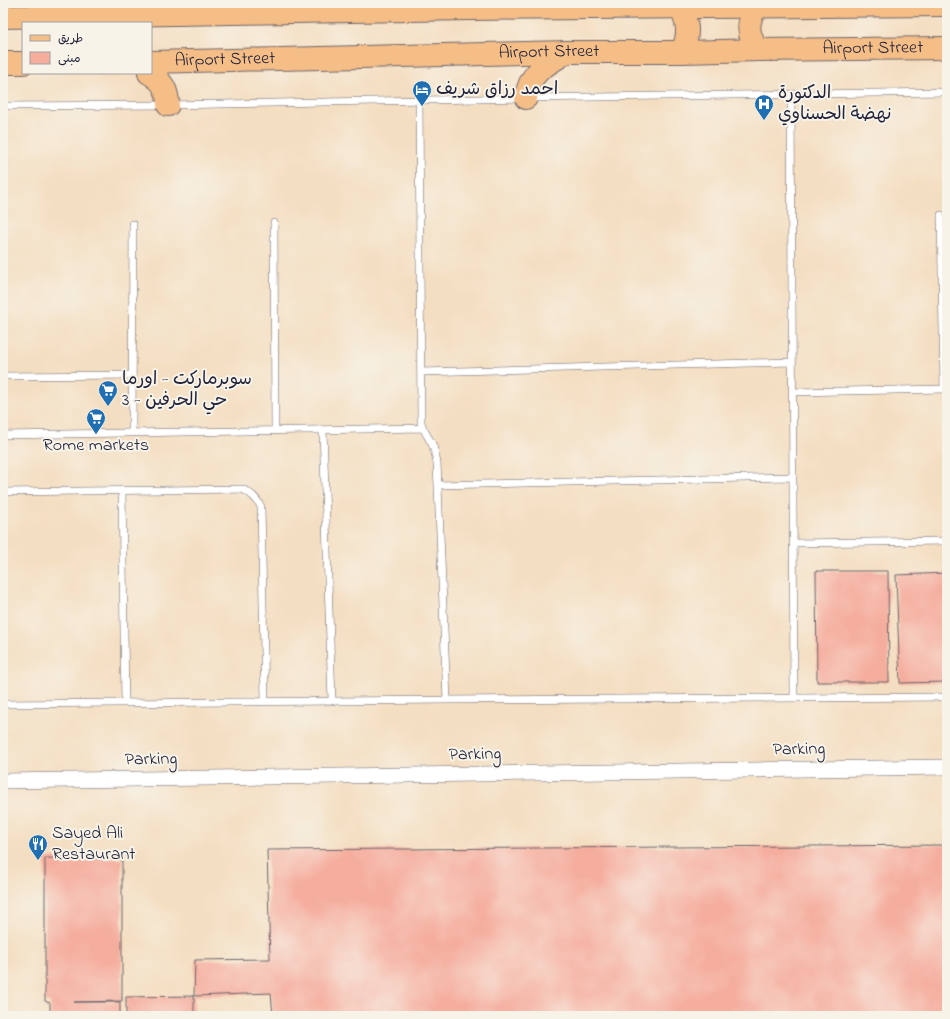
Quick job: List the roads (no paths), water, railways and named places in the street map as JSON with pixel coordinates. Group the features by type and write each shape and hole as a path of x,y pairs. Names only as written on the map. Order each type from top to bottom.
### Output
{"main road":[{"path":"3,17 447,10 947,5"},
{"path":"757,7 752,13 749,29 754,44 759,50"},
{"path":"680,8 685,16 688,34 682,52"},
{"name":"Airport Street","path":"152,62 568,52 682,52 947,48"},
{"path":"526,98 529,84 537,72 544,66 568,52"},
{"path":"3,63 22,63"},
{"path":"150,74 163,84 168,98 168,105"}],"street":[{"name":"Parking","path":"3,781 947,767"}],"lane":[{"path":"3,106 168,105 947,92"},
{"path":"790,94 794,698"},
{"path":"420,100 421,422 433,446 437,463 447,700"},
{"path":"792,392 945,389 941,215"},
{"path":"274,223 275,431"},
{"path":"132,433 133,224"},
{"path":"421,372 792,362"},
{"path":"3,376 132,375"},
{"path":"3,435 423,428"},
{"path":"323,430 332,701"},
{"path":"438,485 792,477"},
{"path":"3,492 242,489 254,496 261,507 264,702"},
{"path":"122,490 125,703"},
{"path":"793,543 947,541"},
{"path":"3,704 947,697"}],"place":[{"name":"احمد رزاق شريف","path":"422,107"},
{"name":"الدكتورة نهضة الحسناوي","path":"764,121"},
{"name":"سوبرماركت - اورما 3 - حي الحرفين","path":"108,407"},
{"name":"Rome markets","path":"96,435"},
{"name":"Sayed Ali Restaurant","path":"38,861"}]}
